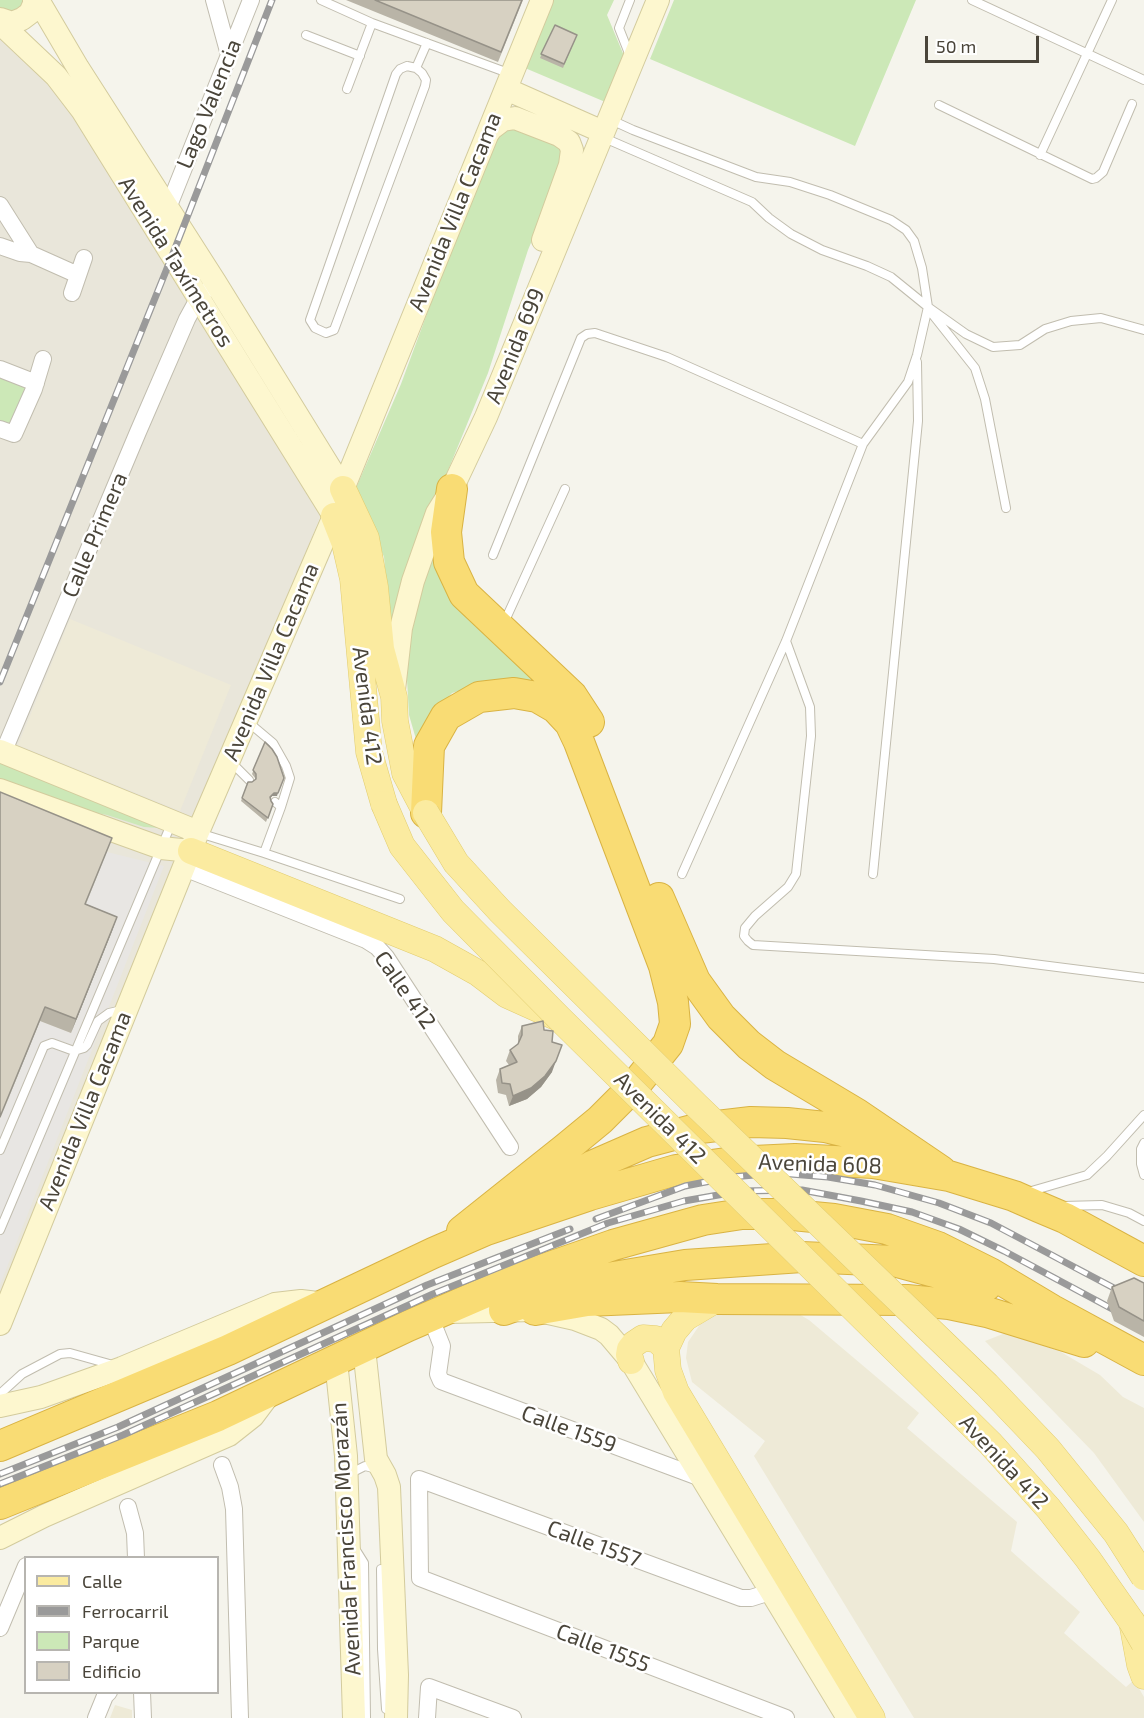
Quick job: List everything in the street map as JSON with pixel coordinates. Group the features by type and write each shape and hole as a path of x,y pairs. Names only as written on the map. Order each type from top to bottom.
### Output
{"highway":[{"path":"452,489 446,532 449,562 464,594 572,696 593,727 660,900 695,981 721,1017 775,1065 857,1114 948,1176"},
{"path":"426,813 429,746 446,716 479,697 514,693 537,697 556,708 570,723 579,742 664,966 673,1002 675,1024 668,1044 662,1052 636,1084 600,1119 567,1148 433,1253"},
{"path":"0,1446 228,1350 433,1253 495,1227 547,1192 592,1166 647,1142 700,1128 751,1122 825,1127 871,1138 948,1176 1027,1201 1065,1218 1144,1261"},
{"path":"0,1504 218,1416 435,1314 521,1277 612,1245 703,1220 742,1214 782,1214 834,1219 886,1229 938,1247 990,1273 1052,1310 1143,1359"},
{"path":"504,1310 578,1283 686,1265 802,1257 894,1261 990,1287 1052,1310"},
{"path":"535,1310 587,1301 680,1297 907,1300 949,1304 987,1312 1143,1359"}],"main road":[{"name":"Avenida 412","path":"343,489 366,538 375,587 381,649 394,697 395,721 405,773 456,863 500,911 697,1106 987,1386 1048,1449 1116,1533 1144,1577"},
{"name":"Avenida 412","path":"334,516 345,544 353,579 369,752 384,804 402,846 453,911 990,1443 1049,1509 1088,1559 1138,1632"},
{"path":"191,850 435,949 478,974 507,995 559,1018"},
{"path":"717,1299 685,1318 674,1331 666,1348 668,1370 676,1392 872,1718"},
{"path":"631,1361 630,1349 643,1338 656,1339 666,1348"},
{"path":"1138,1632 1140,1665 1144,1676"}],"street":[{"path":"0,21 12,23 22,19 30,13 36,0"},
{"name":"Avenida Taxímetros","path":"36,0 168,208 207,289 334,516"},
{"path":"214,0 229,55"},
{"name":"Lago Valencia","path":"168,208 251,0"},
{"name":"Avenida Villa Cacama","path":"0,1324 125,1010 334,516 542,0"},
{"name":"Avenida 699","path":"394,697 401,628 413,581 438,513 486,417 658,0"},
{"name":"Avenida Taxímetros","path":"0,21 56,76 82,110 160,238 207,289 343,489"},
{"path":"509,82 604,129"},
{"path":"484,140 491,129 502,120 515,118 560,135 569,142 572,150 570,165 509,332 504,374"},
{"path":"0,205 31,254"},
{"path":"0,246 31,254 78,274"},
{"path":"72,294 84,258"},
{"name":"Calle Primera","path":"2,752 188,319 207,289"},
{"path":"0,429 14,434 44,359"},
{"path":"0,369 36,383"},
{"path":"2,752 172,822 191,850"},
{"path":"0,790 161,848 191,850"},
{"name":"Calle 412","path":"191,850 377,947 510,1147"},
{"path":"0,1406 41,1397 122,1368 275,1304 301,1301 327,1304"},
{"path":"435,1314 535,1310 575,1318 609,1335 631,1361 848,1718"},
{"name":"Calle 1559","path":"435,1314 442,1346 439,1378 445,1383 701,1478"},
{"name":"Avenida Francisco Morazán","path":"364,1348 376,1459 389,1487 397,1675 396,1718"},
{"name":"Avenida Francisco Morazán","path":"336,1361 346,1456 354,1718"},
{"path":"0,1538 44,1516 229,1435 253,1416 271,1392"},
{"path":"346,1456 365,1460 376,1459"},
{"path":"222,1465 230,1487 234,1509 240,1718"},
{"name":"Calle 1557","path":"419,1479 741,1598 751,1598 770,1592"},
{"name":"Calle 1555","path":"419,1479 420,1578 786,1718"},
{"path":"128,1508 135,1533 136,1556"},
{"path":"0,1628 24,1571"},
{"path":"427,1718 429,1687 513,1718"},
{"path":"96,1718 107,1694"},
{"path":"142,1694 143,1718"}],"lane":[{"path":"321,0 372,23 427,43 509,82"},
{"path":"630,0 619,28 632,62"},
{"path":"972,0 1144,80"},
{"path":"1040,155 1112,0"},
{"path":"347,88 372,23"},
{"path":"306,35 360,56"},
{"path":"416,68 427,43"},
{"path":"407,66 416,68 426,80 425,86 334,330 326,333 320,331 312,326 310,320 390,90 400,69 407,66"},
{"path":"939,105 1087,177 1096,178 1103,172 1132,104"},
{"path":"604,129 752,202 791,234 822,250 891,277 966,334 993,347 1020,345 1046,329 1071,321 1101,318 1144,330"},
{"path":"604,129 633,130 756,177 790,182 830,195 891,220 906,230 914,241 922,268 928,307 908,382 863,444 786,641 682,874"},
{"path":"928,307 975,368 986,399 1006,508"},
{"path":"493,555 581,338 587,334 595,333 667,357 863,444"},
{"path":"873,873 918,421 917,355"},
{"path":"501,629 565,489"},
{"path":"786,641 810,707 811,736 796,874 788,887 745,928 744,936 748,941 753,945 994,959 1144,978"},
{"path":"246,720 273,743 290,778 278,804 264,853"},
{"path":"229,760 249,780"},
{"path":"0,1230 172,822"},
{"path":"191,850 264,853 400,899"},
{"path":"0,1150 44,1046 52,1043 74,1051 84,1048 98,1021 109,1013 125,1010"},
{"path":"1027,1201 1087,1175 1144,1115"},
{"path":"1144,1143 1141,1157 1144,1175"},
{"path":"1027,1201 1102,1205 1144,1221"},
{"path":"0,1394 22,1374 60,1354 86,1356 122,1368"},
{"path":"346,1485 355,1471 365,1466 376,1469 389,1487"},
{"path":"349,1539 364,1563 366,1718"},
{"path":"386,1718 381,1565 385,1556 392,1549"}],"shaded area":[{"path":"0,0 6,0 321,515 0,1304"},
{"path":"70,619 231,685 180,811 18,745"},
{"path":"107,852 164,866 0,1285 0,1119 40,1021 71,1033 112,932 80,918"},
{"path":"797,1313 809,1320 919,1413 907,1428 1017,1522 1011,1551 1080,1612 1064,1633 1126,1687 1134,1680 1144,1697 1144,1718 914,1718 754,1456 765,1441 692,1382 686,1358 688,1342 701,1323 713,1314"},
{"path":"1008,1332 1061,1352 1100,1375 1123,1397 1144,1408 1144,1522 1094,1453 985,1341"},
{"path":"115,1705 132,1710 132,1718 110,1718"}],"green space":[{"path":"0,0 25,0 19,11 7,13 0,10"},
{"path":"552,0 614,0 607,15 627,63 610,104 525,68"},
{"path":"674,0 916,0 855,146 650,59"},
{"path":"505,120 558,139 565,161 528,250 488,373 424,529 392,643 384,557 356,488 401,384 496,127"},
{"path":"0,372 33,385 15,431 0,425"},
{"path":"437,536 551,687 493,681 452,693 429,718 418,746 409,715 408,628"},
{"path":"0,761 160,828 144,827 107,815 78,809 0,781"}],"building":[{"path":"375,0 522,0 501,52"},
{"path":"555,25 577,35 564,64 541,54"},
{"path":"265,742 277,757 284,778 278,793 270,797 273,804 268,818 242,798 248,782 256,779 253,770"},
{"path":"0,792 112,838 85,904 117,917 76,1019 45,1007 0,1117"},
{"path":"543,1021 544,1030 553,1031 552,1042 562,1045 556,1061 545,1076 531,1088 513,1096 510,1084 502,1083 500,1069 517,1062 510,1050 518,1044 522,1035 522,1026"},
{"path":"1134,1278 1144,1283 1144,1321 1119,1307 1112,1287"}],"railway":[{"path":"0,682 172,256 272,0"},
{"path":"596,1219 685,1186 731,1177 778,1173 828,1177 875,1185 939,1203 991,1223 1144,1304"},
{"path":"0,1484 123,1435 433,1294 608,1223 684,1201 741,1191 802,1190 912,1212 959,1229 1004,1251 1144,1326"},
{"path":"0,1474 118,1427 427,1285 570,1229"}]}
